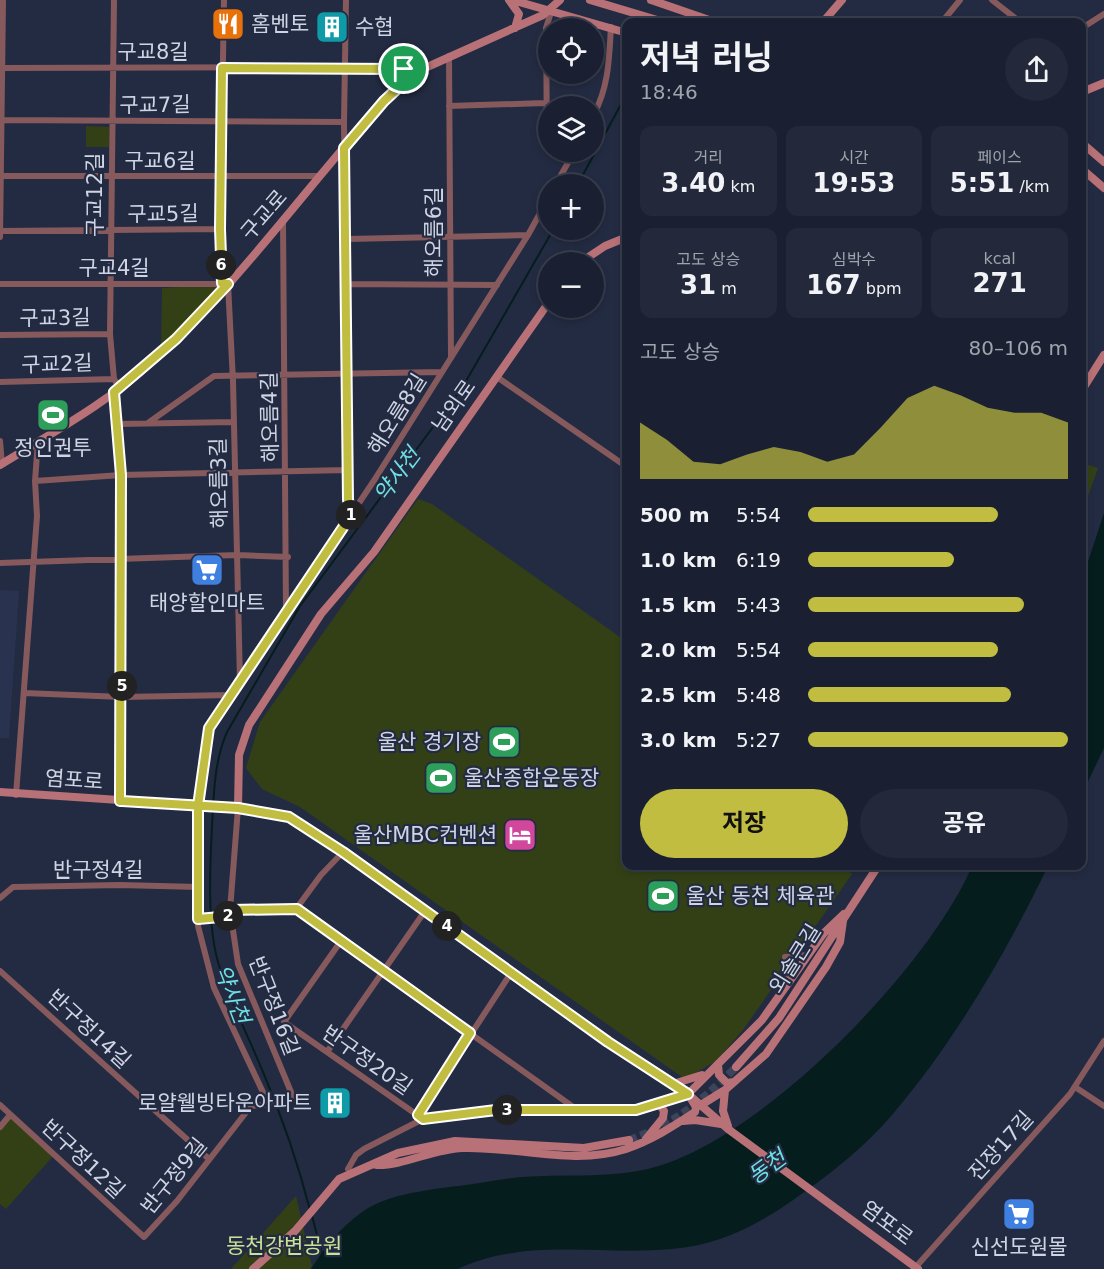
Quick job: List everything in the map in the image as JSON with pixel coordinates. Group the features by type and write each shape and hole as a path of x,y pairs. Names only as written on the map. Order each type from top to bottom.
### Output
{"main road":[{"path":"511,0 552,9 622,31"},
{"path":"511,0 519,14 514,28"},
{"name":"구교로","path":"1,465 117,390 176,339 283,222 384,101 412,75 552,9 560,0"},
{"path":"590,0 650,18"},
{"path":"651,0 703,18"},
{"path":"826,18 842,0"},
{"path":"1086,89 1104,83"},
{"path":"1086,146 1104,162"},
{"path":"1086,172 1104,188"},
{"path":"596,252 622,239"},
{"name":"남외로","path":"238,808 239,756 249,725 321,614 374,552 538,318"},
{"path":"1086,384 1104,355"},
{"name":"염포로","path":"0,792 16,795 238,808 289,817 343,852 608,1042 688,1094 726,1126 916,1268"},
{"name":"외솔큰길","path":"736,1067 779,1018 844,914 875,870"},
{"path":"377,1164 391,1164 438,1151 462,1148 584,1156 605,1154 644,1142 680,1122 696,1110 688,1094 762,1020 824,933 844,914"},
{"path":"701,1105 725,1090 766,1054 826,967 840,942 844,914"},
{"path":"718,1065 722,1080 728,1083 734,1082"},
{"path":"673,1084 708,1072"},
{"path":"680,1122 695,1120 726,1126 723,1111 725,1090"},
{"path":"644,1142 663,1118 664,1111 659,1104"},
{"path":"253,1269 295,1231 339,1179 398,1153 455,1141 584,1148 629,1140"}],"street":[{"path":"0,237 3,0"},
{"name":"구교12길","path":"114,0 110,334 117,390"},
{"name":"해오름3길","path":"224,0 220,229 233,377 240,682"},
{"path":"346,0 344,148 347,239 348,500 352,514"},
{"path":"945,18 960,0"},
{"path":"992,0 1015,18"},
{"path":"545,96 546,28 552,9"},
{"path":"1086,25 1104,14"},
{"path":"602,96 609,69 611,27"},
{"name":"해오름6길","path":"449,56 451,358"},
{"name":"구교8길","path":"1,68 398,67 412,75"},
{"path":"449,106 538,103"},
{"name":"구교7길","path":"2,120 344,122"},
{"name":"구교6길","path":"0,176 321,176"},
{"name":"해오름8길","path":"198,806 209,728 352,514 538,217"},
{"name":"해오름4길","path":"283,222 288,557 286,612"},
{"name":"구교5길","path":"0,231 220,229"},
{"path":"347,239 528,235"},
{"name":"구교4길","path":"0,284 225,284"},
{"path":"347,284 497,285"},
{"name":"구교3길","path":"0,335 110,334"},
{"path":"148,423 214,376 285,377 442,372"},
{"path":"496,377 622,464"},
{"name":"구교2길","path":"0,382 114,379"},
{"path":"117,390 121,475 120,801"},
{"path":"118,424 234,422"},
{"path":"0,441 1,465"},
{"path":"16,795 37,516 35,481 38,441"},
{"path":"35,481 121,475 287,470 348,471"},
{"path":"0,563 237,555 288,557"},
{"path":"24,693 122,697 231,694"},
{"name":"반구정16길","path":"198,806 198,919 202,949 214,988 269,1105 285,1103 291,1100 291,1092 238,964 230,913 238,808"},
{"path":"297,909 321,876 343,852"},
{"name":"반구정4길","path":"0,898 13,887 120,885 199,887"},
{"path":"198,919 230,913 297,909 576,1109"},
{"path":"327,1052 424,910"},
{"name":"반구정20길","path":"341,941 284,1022 421,1117"},
{"path":"788,984 785,957 807,955"},
{"name":"반구정14길","path":"0,971 208,1159"},
{"path":"421,1117 470,1033 511,973"},
{"name":"진장17길","path":"916,1268 1075,1087 1104,1041"},
{"path":"1075,1087 1104,1106"},
{"name":"반구정20길","path":"348,1169 356,1155 364,1149 421,1117 496,1110 636,1110 688,1094"},
{"name":"반구정12길","path":"0,1105 144,1237"},
{"name":"반구정9길","path":"144,1237 177,1201 251,1106 269,1105"},
{"path":"0,1126 10,1114"}],"shaded area":[{"path":"0,590 19,591 9,738 0,738"}],"green space":[{"path":"86,126 109,127 109,147 86,147"},
{"path":"222,285 161,347 162,288"},
{"path":"1086,464 1098,468 1086,502"},
{"name":"울산종합운동장","path":"418,499 432,504 622,638 622,870 846,870 852,874 743,1030 716,1061 689,1077 682,1077 300,807 262,789 246,768 260,722"},
{"path":"10,1115 54,1155 6,1209 0,1204 0,1127"},
{"name":"동천강변공원","path":"296,1196 312,1266 310,1269 231,1269"}],"water":[{"path":"1104,513 1104,748 1086,786 1086,568"},
{"name":"동천","path":"970,870 1046,870 997,964 958,1027 915,1087 882,1127 847,1160 767,1217 722,1238 672,1249 645,1251 536,1250 484,1259 458,1269 311,1269 347,1224 371,1206 382,1201 427,1190 512,1178 613,1174 643,1170 688,1155 736,1128 785,1091 833,1048 879,1001 918,953 950,907"}],"waterway":[{"name":"약사천","path":"583,174 622,102"},
{"name":"약사천","path":"310,1210 283,1123 218,962 212,930 210,895 214,790 219,755 227,732 300,606 462,388 547,240"},
{"name":"약사천","path":"312,1216 322,1254"}],"tunnel":[{"path":"629,1140 674,1119 711,1091 736,1067"}],"place":[{"name":"홈벤토","path":"228,24"},
{"name":"수협","path":"332,27"},
{"name":"정인권투","path":"53,415"},
{"name":"태양할인마트","path":"207,570"},
{"name":"울산 경기장","path":"504,742"},
{"name":"울산종합운동장","path":"441,778"},
{"name":"울산MBC컨벤션","path":"520,835"},
{"name":"울산 동천 체육관","path":"663,896"},
{"name":"로얄웰빙타운아파트","path":"335,1103"},
{"name":"신선도원몰","path":"1019,1214"}],"route":[{"path":"404,69 398,67 222,68 220,229 222,283 228,284 152,362 114,392 121,475 122,740 120,801 198,806 238,808 289,817 343,852 608,1042 688,1094 636,1110 496,1110 423,1119 418,1115 470,1033 297,909 230,910 231,916 198,919 198,806 209,728 352,514 348,500 347,195 344,148 384,101 412,75 404,69"}]}
